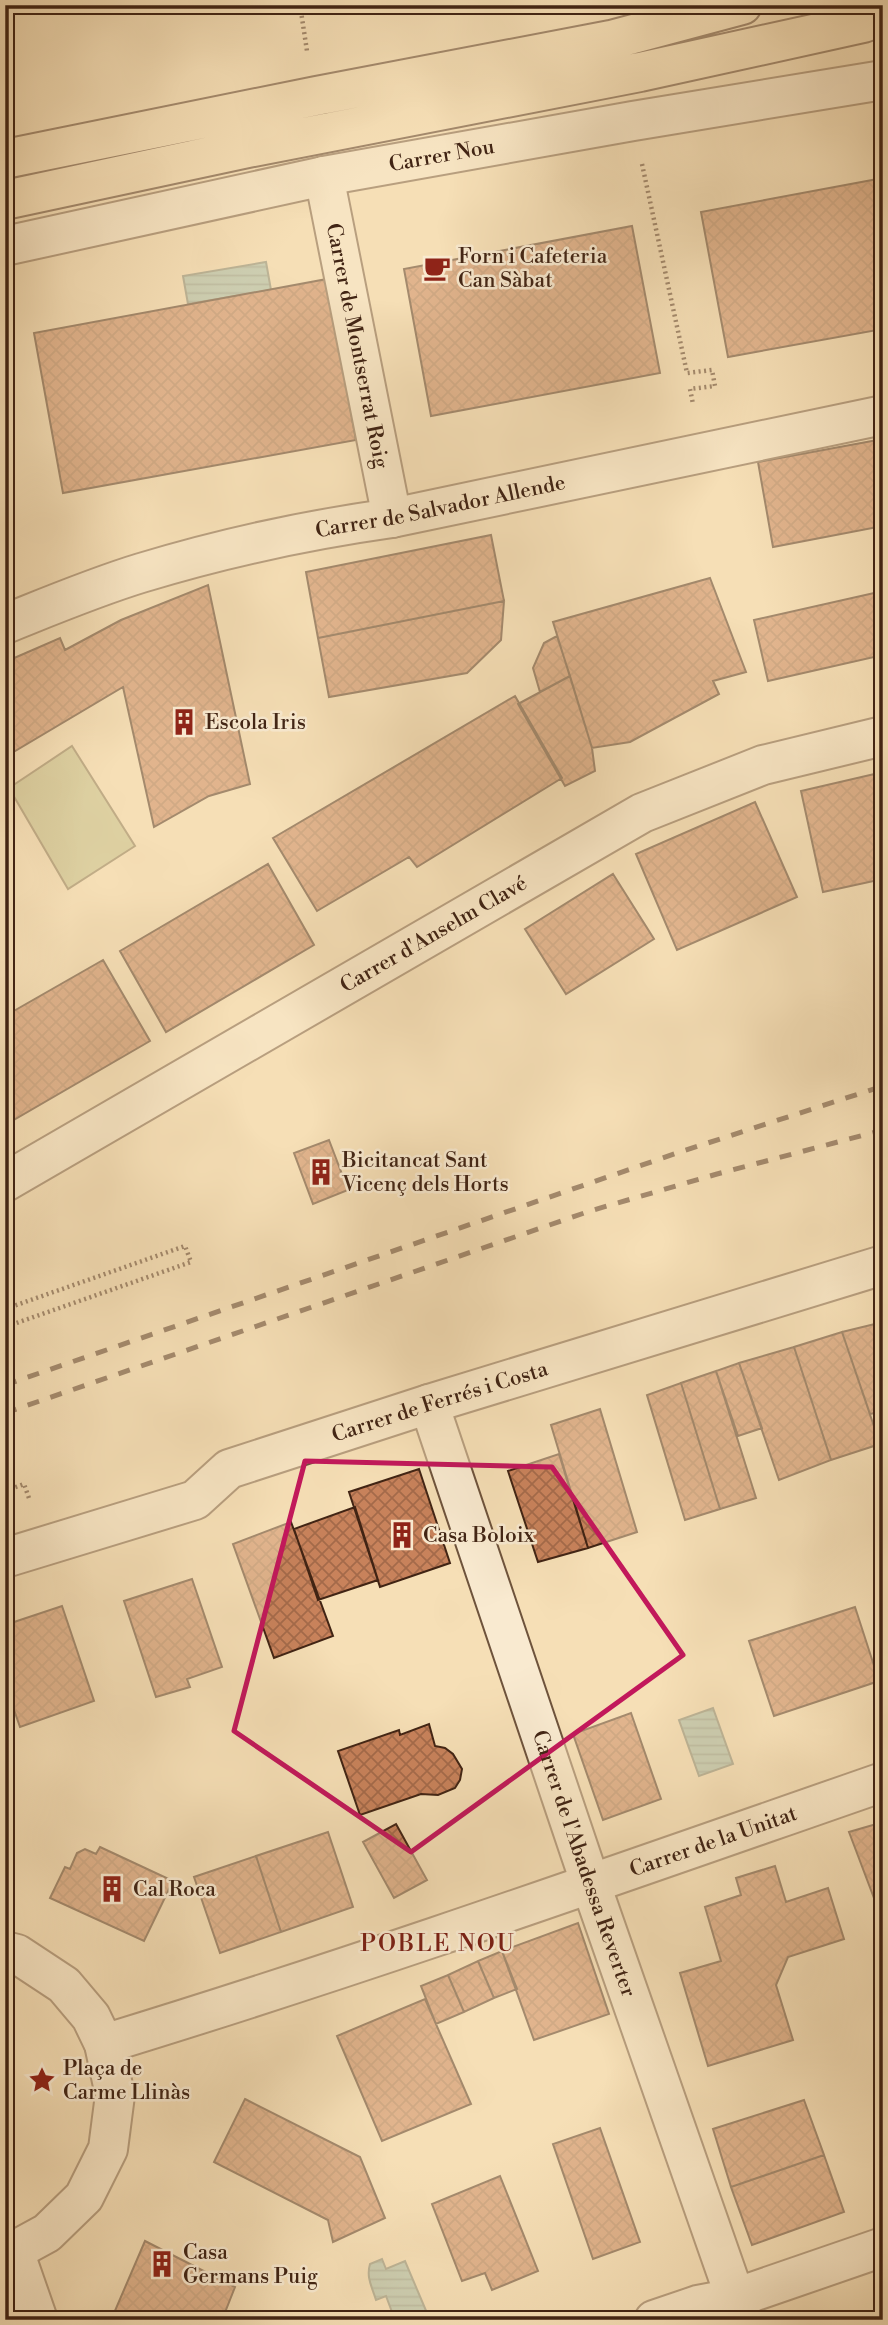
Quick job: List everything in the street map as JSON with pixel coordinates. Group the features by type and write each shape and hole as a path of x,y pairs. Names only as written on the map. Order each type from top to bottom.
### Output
{"main road":[{"path":"5,159 611,40 742,5"},
{"path":"5,200 248,148 640,72 863,23 883,16"}],"street":[{"name":"Carrer Nou","path":"5,246 324,176 883,80"},
{"name":"Carrer de Montserrat Roig","path":"324,176 392,517"},
{"name":"Carrer de Salvador Allende","path":"5,624 140,573 321,528 392,517 883,415"},
{"name":"Carrer d'Anselm Clavé","path":"5,1182 642,813 762,765 883,736"},
{"name":"Carrer de Ferrés i Costa","path":"5,1558 195,1500 229,1469 429,1404 883,1265"},
{"name":"Carrer de l'Abadessa Reverter","path":"429,1404 590,1882 739,2309"},
{"name":"Carrer de la Unitat","path":"104,2043 183,2019 883,1782"},
{"path":"5,1951 17,1954 64,1985 91,2017 104,2043 115,2095 108,2148 84,2197 47,2233 10,2252 38,2320"},
{"path":"654,2320 698,2305 739,2309 883,2247"}],"path":[{"path":"633,121 687,373 712,370 715,386 690,389 693,404"},
{"path":"5,1309 185,1246 191,1262 5,1327"},
{"path":"5,1491 24,1484 33,1511"}],"highlighted area":[{"path":"305,1461 552,1467 683,1655 411,1852 234,1731"}],"shaded area":[{"path":"266,262 271,290 188,304 183,276"},
{"path":"72,746 135,846 68,889 9,788"},
{"path":"713,1708 733,1764 699,1776 679,1720"},
{"path":"382,2259 386,2269 405,2261 427,2313 423,2320 395,2320 386,2296 376,2300 369,2269 370,2264"}],"building":[{"path":"883,178 883,329 728,357 701,212"},
{"path":"632,226 660,373 431,416 404,269"},
{"path":"327,279 356,440 63,493 34,333"},
{"path":"883,439 883,526 773,547 758,462"},
{"path":"491,535 504,601 318,638 306,572"},
{"path":"710,578 746,672 713,681 719,694 630,742 592,748 553,622"},
{"name":"Escola Iris","path":"208,585 250,784 209,796 154,827 123,687 5,757 5,662 60,638 65,650 121,620"},
{"path":"883,591 883,655 768,681 754,620"},
{"path":"504,601 501,640 467,673 329,697 318,638"},
{"path":"557,636 570,676 540,692 533,668 544,643"},
{"path":"570,676 592,748 595,771 565,786 518,704"},
{"path":"515,696 562,778 417,867 409,857 317,911 273,838"},
{"path":"883,772 883,879 823,892 801,791"},
{"path":"755,802 797,897 677,950 636,854"},
{"path":"268,864 314,945 166,1032 120,951"},
{"path":"613,874 654,939 566,994 525,929"},
{"path":"103,960 150,1041 5,1125 5,1016"},
{"name":"Bicitancat Sant Vicenç dels Horts","path":"329,1140 348,1190 313,1204 294,1153"},
{"path":"883,1322 883,1411 870,1414 842,1332"},
{"path":"842,1332 880,1444 831,1460 794,1347"},
{"path":"794,1347 831,1460 779,1480 739,1363"},
{"path":"739,1363 762,1428 738,1436 716,1371"},
{"path":"716,1371 756,1498 720,1509 681,1383"},
{"path":"681,1383 720,1509 685,1520 647,1395"},
{"path":"600,1409 637,1532 588,1548 551,1425"},
{"path":"559,1454 588,1548 538,1562 508,1471"},
{"name":"Casa Boloix","path":"419,1469 450,1563 380,1587 349,1492"},
{"path":"355,1507 378,1580 318,1600 294,1529"},
{"path":"291,1522 333,1636 274,1658 233,1544"},
{"path":"192,1579 222,1667 187,1679 190,1687 156,1697 124,1601"},
{"path":"62,1606 94,1701 20,1727 5,1684 5,1625"},
{"path":"855,1607 879,1681 774,1716 749,1641"},
{"path":"631,1713 661,1799 603,1820 573,1734"},
{"path":"429,1724 435,1746 445,1748 453,1754 462,1769 455,1788 438,1795 421,1794 360,1815 338,1751 399,1730 400,1735"},
{"path":"883,1822 883,1922 849,1832"},
{"path":"396,1824 427,1880 394,1898 363,1842"},
{"path":"328,1832 353,1907 281,1932 256,1856"},
{"name":"Cal Roca","path":"100,1847 173,1881 144,1941 50,1898 65,1867 70,1869 77,1853 85,1849 96,1854"},
{"path":"256,1856 281,1932 220,1953 194,1877"},
{"path":"775,1866 786,1902 828,1888 844,1939 788,1957 776,1985 793,2040 708,2066 680,1973 721,1961 705,1907 741,1895 736,1878"},
{"path":"578,1923 609,2014 534,2040 502,1951"},
{"path":"502,1951 517,1989 494,1998 478,1961"},
{"path":"478,1961 494,1998 464,2012 448,1975"},
{"path":"448,1975 464,2012 436,2024 421,1986"},
{"path":"425,1999 471,2104 382,2141 337,2036"},
{"path":"245,2099 360,2157 385,2218 333,2242 328,2220 214,2162"},
{"path":"804,2100 824,2155 731,2187 713,2129"},
{"path":"600,2128 640,2242 593,2259 553,2144"},
{"path":"824,2155 844,2212 752,2245 731,2187"},
{"path":"500,2176 538,2271 492,2290 485,2273 462,2281 432,2204"},
{"name":"Casa Germans Puig","path":"145,2241 235,2287 222,2320 111,2320"}],"railway":[{"path":"5,1385 680,1152 883,1086"},
{"path":"5,1413 590,1211 883,1130"}],"place":[{"name":"Forn i Cafeteria Can Sàbat","path":"437,268"},
{"name":"Escola Iris","path":"184,722"},
{"name":"Bicitancat Sant Vicenç dels Horts","path":"321,1172"},
{"name":"Casa Boloix","path":"402,1535"},
{"name":"Cal Roca","path":"112,1889"},
{"name":"Plaça de Carme Llinàs","path":"42,2080"},
{"name":"Casa Germans Puig","path":"162,2264"}],"district":[{"name":"POBLE NOU","path":"438,1943"}]}
